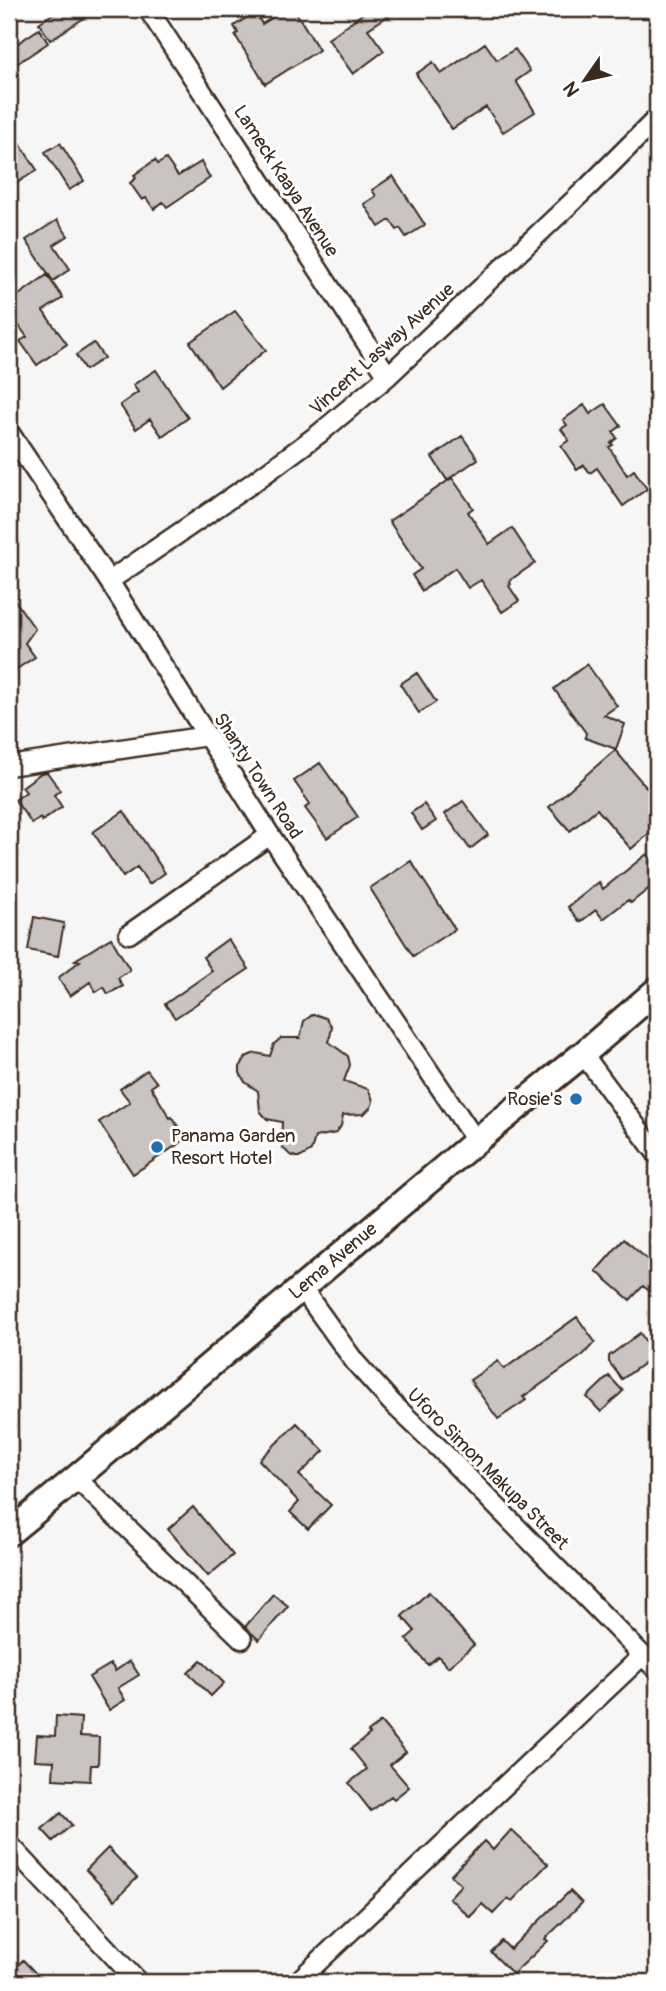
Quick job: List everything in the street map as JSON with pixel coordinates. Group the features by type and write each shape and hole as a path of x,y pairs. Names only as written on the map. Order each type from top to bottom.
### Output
{"main road":[{"name":"Lema Avenue","path":"9,1533 657,990"}],"street":[{"name":"Lameck Kaaya Avenue","path":"148,9 388,376"},
{"name":"Vincent Lasway Avenue","path":"109,581 251,484 320,433 388,376 657,118"},
{"name":"Shanty Town Road","path":"9,432 109,581 270,835 476,1140"},
{"path":"9,766 207,736"},
{"path":"129,934 270,835"},
{"path":"583,1054 657,1154"},
{"name":"Uforo Simon Makupa Street","path":"301,1287 355,1362 392,1403 657,1670"},
{"path":"76,1478 243,1639"},
{"path":"297,1982 643,1655"},
{"path":"9,1844 138,1982"}],"building":[{"path":"60,9 98,9 50,40 39,23"},
{"path":"286,9 294,9 319,50 265,84 235,35 238,33 234,26 255,12 262,24"},
{"path":"369,9 399,9 368,29 384,51 353,74 328,39"},
{"path":"39,29 48,43 9,69 9,49"},
{"path":"485,43 497,60 515,49 530,71 516,81 535,112 503,132 486,107 452,129 416,74 433,62 441,74"},
{"path":"9,127 37,170 9,188"},
{"path":"60,143 84,181 69,190 45,152"},
{"path":"166,159 178,176 201,162 210,178 167,207 163,202 154,209 146,198 142,200 130,183 136,178 134,175 155,160 158,164"},
{"path":"393,176 425,225 406,237 390,220 379,227 364,204 376,196 372,190"},
{"path":"57,220 68,236 54,245 70,269 53,281 26,240"},
{"path":"47,275 63,298 43,311 67,344 37,365 20,341 27,337 9,312 9,302"},
{"path":"235,311 266,350 220,387 190,342"},
{"path":"94,343 104,358 85,370 76,355"},
{"path":"156,370 188,418 162,436 150,419 136,429 120,405 138,392 133,385"},
{"path":"605,404 621,426 613,432 617,438 609,447 627,475 634,470 647,489 623,506 597,468 590,473 584,465 577,470 561,446 569,440 561,429 567,425 563,420 584,405 590,414"},
{"path":"462,436 478,459 447,480 432,457"},
{"path":"452,478 473,508 468,512 489,544 512,528 535,563 509,581 509,586 519,601 502,612 481,580 468,588 455,568 422,591 412,575 421,569 389,521"},
{"path":"9,592 35,629 25,643 35,657 9,674"},
{"path":"587,664 617,706 604,715 625,724 616,749 585,738 586,733 554,689"},
{"path":"417,673 436,702 419,713 400,684"},
{"path":"615,750 657,800 657,827 631,849 597,809 570,831 549,807"},
{"path":"320,763 358,817 327,838 305,808 310,804 294,781"},
{"path":"47,772 60,790 54,795 62,807 42,821 40,818 32,824 15,800 26,792 22,787 41,773"},
{"path":"463,801 488,835 470,849 445,814"},
{"path":"424,804 436,821 422,830 411,813"},
{"path":"124,811 165,873 149,884 137,867 123,877 93,832"},
{"path":"647,854 657,868 657,882 631,903 628,900 603,919 596,910 580,922 568,907 599,882 603,889"},
{"path":"411,861 455,929 413,956 370,888"},
{"path":"34,917 64,923 58,956 28,950"},
{"path":"111,938 130,970 118,978 123,986 108,994 104,987 96,992 90,982 70,996 58,978 80,961 75,960"},
{"path":"228,939 249,969 175,1018 165,1004 212,971 203,957"},
{"path":"312,1015 326,1018 332,1027 329,1042 348,1056 350,1065 344,1081 368,1089 373,1102 364,1114 343,1115 341,1126 336,1133 315,1137 311,1151 296,1157 283,1148 282,1122 267,1119 260,1111 258,1091 245,1082 240,1067 250,1055 256,1053 270,1056 274,1044 281,1038 300,1038 304,1021"},
{"path":"147,1070 157,1083 151,1087 186,1139 133,1174 99,1122 130,1102 120,1089"},
{"path":"624,1239 657,1268 657,1297 643,1286 630,1300 596,1271"},
{"path":"577,1317 595,1342 583,1355 523,1397 526,1400 498,1419 470,1380 498,1361 504,1369"},
{"path":"640,1333 646,1342 657,1334 657,1354 622,1379 609,1362 609,1356"},
{"path":"609,1376 623,1391 601,1412 587,1397"},
{"path":"297,1423 324,1451 299,1475 331,1505 308,1529 290,1512 299,1502 259,1460"},
{"path":"193,1507 233,1555 208,1576 168,1529"},
{"path":"429,1592 474,1645 448,1667 438,1656 428,1665 406,1639 415,1631 402,1616"},
{"path":"273,1594 288,1606 259,1640 245,1627"},
{"path":"201,1660 224,1683 211,1696 188,1673"},
{"path":"130,1661 139,1675 118,1688 125,1700 109,1710 89,1677 111,1664 115,1671"},
{"path":"56,1716 81,1718 80,1736 99,1737 98,1765 91,1765 90,1781 53,1779 54,1761 35,1760 37,1735 55,1736"},
{"path":"381,1722 406,1752 390,1765 409,1787 394,1799 391,1796 371,1811 349,1783 367,1769 351,1749"},
{"path":"61,1813 72,1825 53,1841 42,1829"},
{"path":"511,1830 548,1864 512,1901 508,1898 493,1914 482,1904 470,1917 449,1898 461,1885 451,1875 484,1841 493,1850"},
{"path":"108,1848 137,1878 115,1900 86,1870"},
{"path":"570,1891 582,1903 545,1939 548,1941 513,1974 491,1952 502,1941 510,1949"},
{"path":"23,1960 44,1982 9,1982 9,1974"}],"place":[{"name":"Rosie's","path":"576,1099"},
{"name":"Panama Garden Resort Hotel","path":"157,1147"}]}
